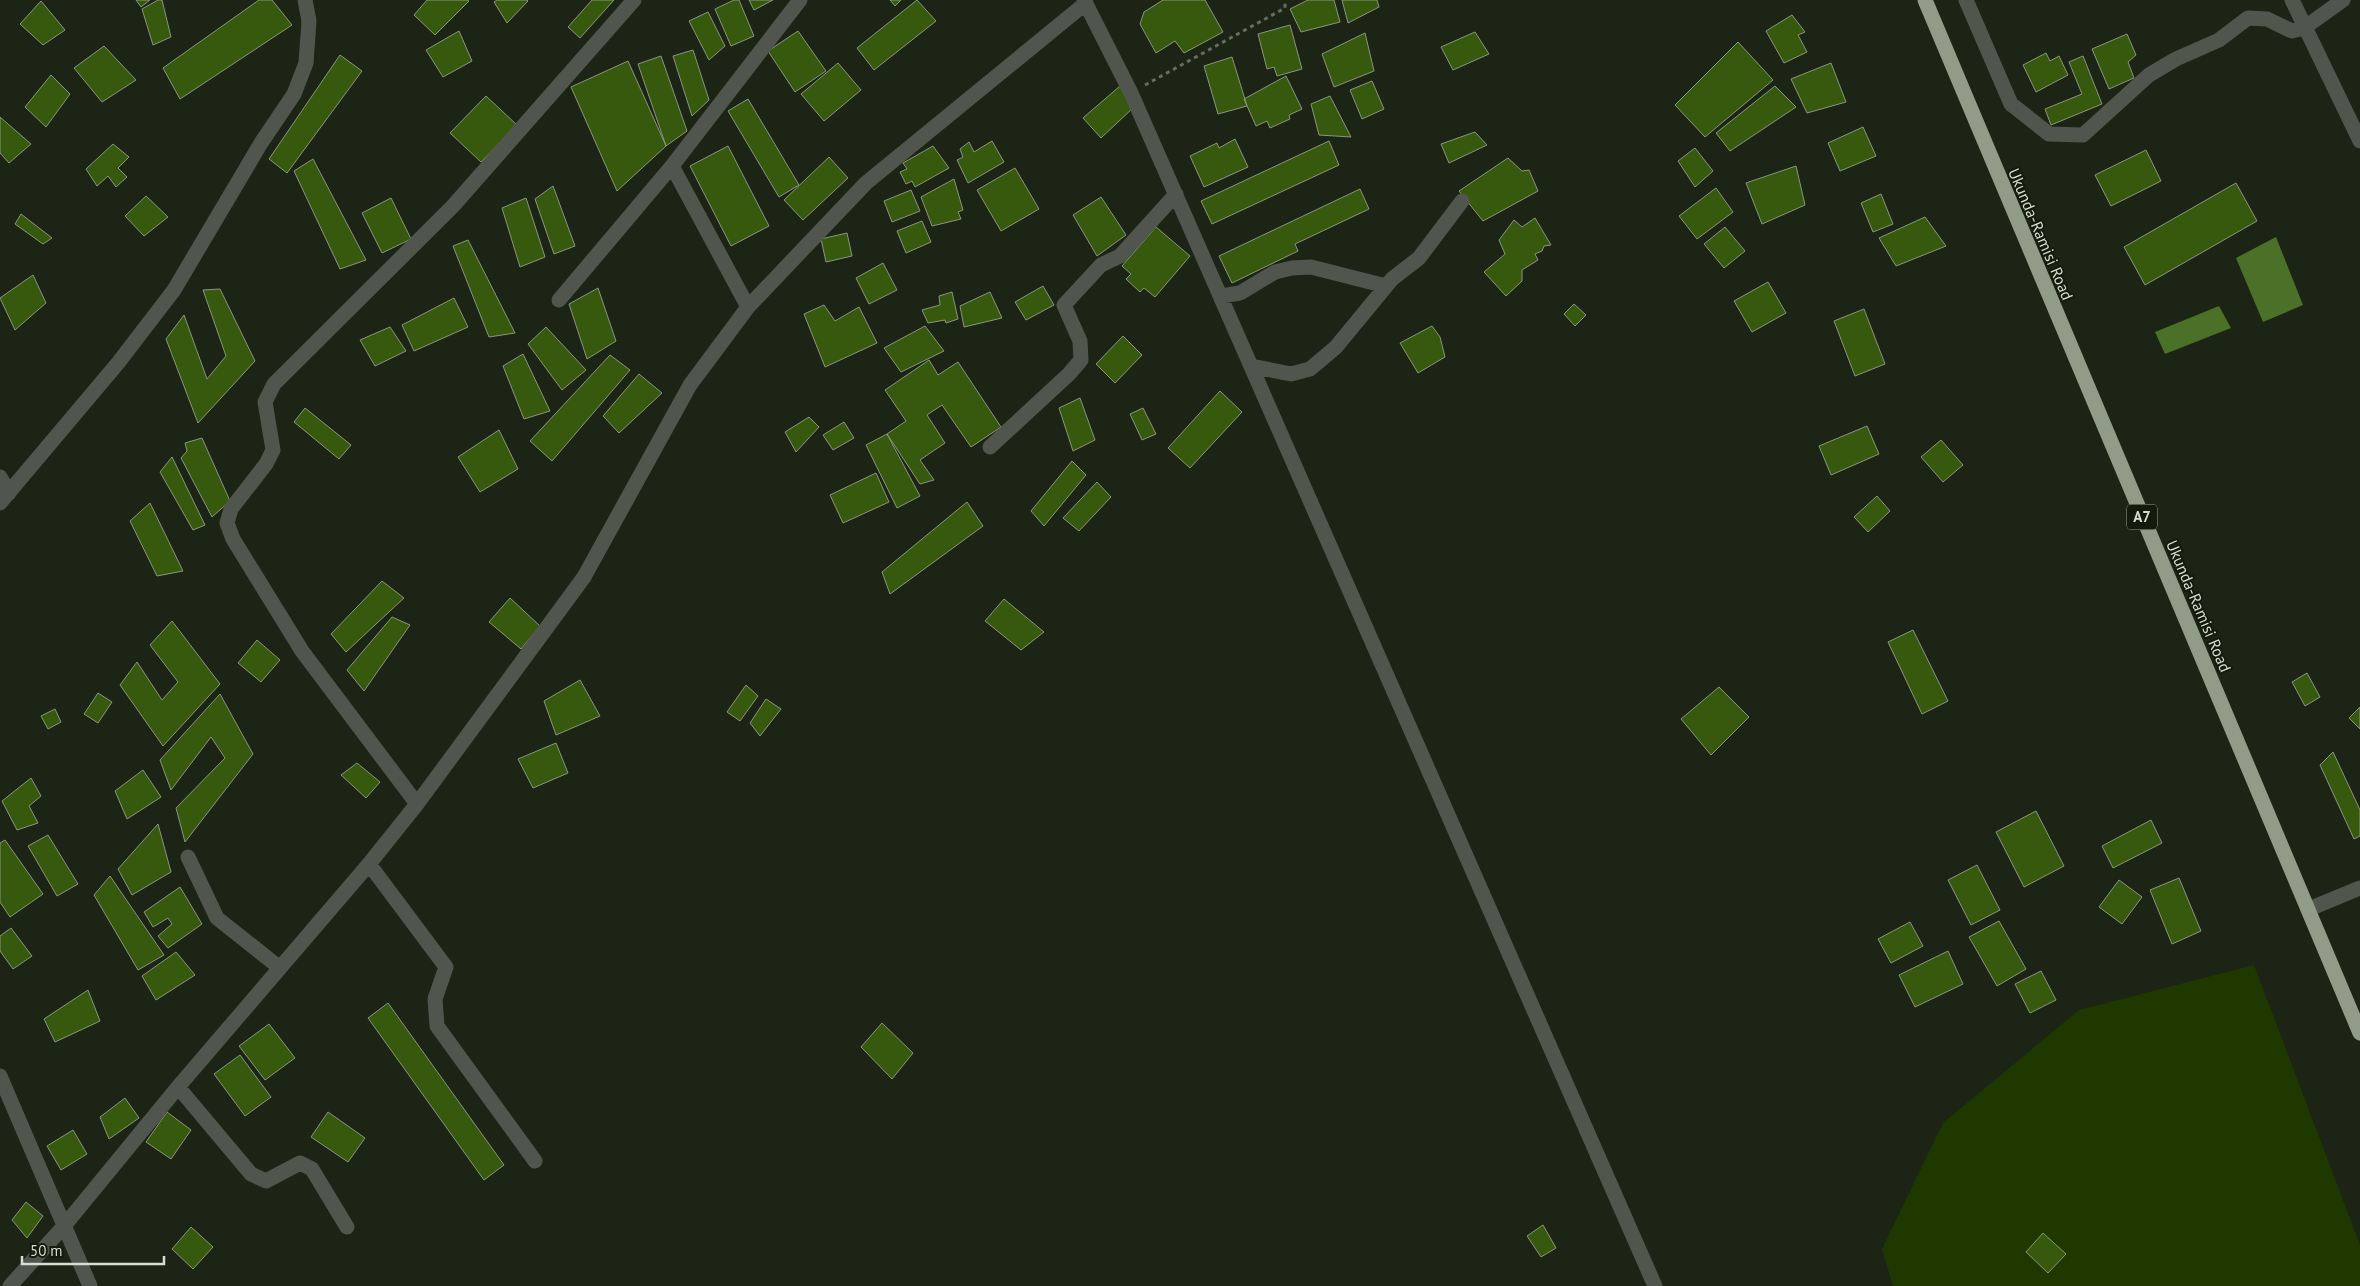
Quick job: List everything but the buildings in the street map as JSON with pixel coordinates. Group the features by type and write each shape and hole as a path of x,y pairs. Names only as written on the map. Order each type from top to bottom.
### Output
{"highway":[{"name":"Ukunda-Ramisi Road","path":"1925,0 2032,259 2360,1033"}],"street":[{"path":"4,498 118,363 174,290 262,143 294,94 306,63 309,21 304,0"},
{"path":"418,804 302,651 233,539 227,523 232,509 266,464 273,450 264,402 274,384 453,206 634,0"},
{"path":"559,300 672,166 800,0"},
{"path":"1966,0 2010,104 2049,134 2083,136 2149,75 2176,59 2219,40 2248,18 2267,19 2292,31 2304,28 2343,0"},
{"path":"2292,0 2360,142"},
{"path":"10,1286 64,1226 178,1087 370,864 418,804 584,577 690,385 748,307 866,183 1085,2 1132,93 1655,1286"},
{"path":"672,166 748,307"},
{"path":"990,447 1081,360 1080,341 1064,305 1101,265 1120,256 1176,194"},
{"path":"1251,366 1291,374 1310,369 1336,347 1392,279 1419,258 1462,201"},
{"path":"1221,296 1240,293 1275,272 1292,268 1311,267 1386,286"},
{"path":"0,477 4,498"},
{"path":"188,857 217,918 280,968"},
{"path":"370,864 446,967 435,999 437,1026 535,1161"},
{"path":"2309,909 2360,888"},
{"path":"0,1076 90,1286"},
{"path":"178,1087 251,1174 266,1181 300,1163 312,1169 347,1227"}],"path":[{"path":"1132,93 1285,8 1284,0"}],"shaded area":[{"path":"2276,237 2303,305 2263,322 2236,258"},
{"path":"2219,306 2231,328 2165,354 2155,332"},
{"path":"2254,965 2360,1245 2360,1286 1893,1286 1882,1249 1943,1123 2079,1010"}]}
